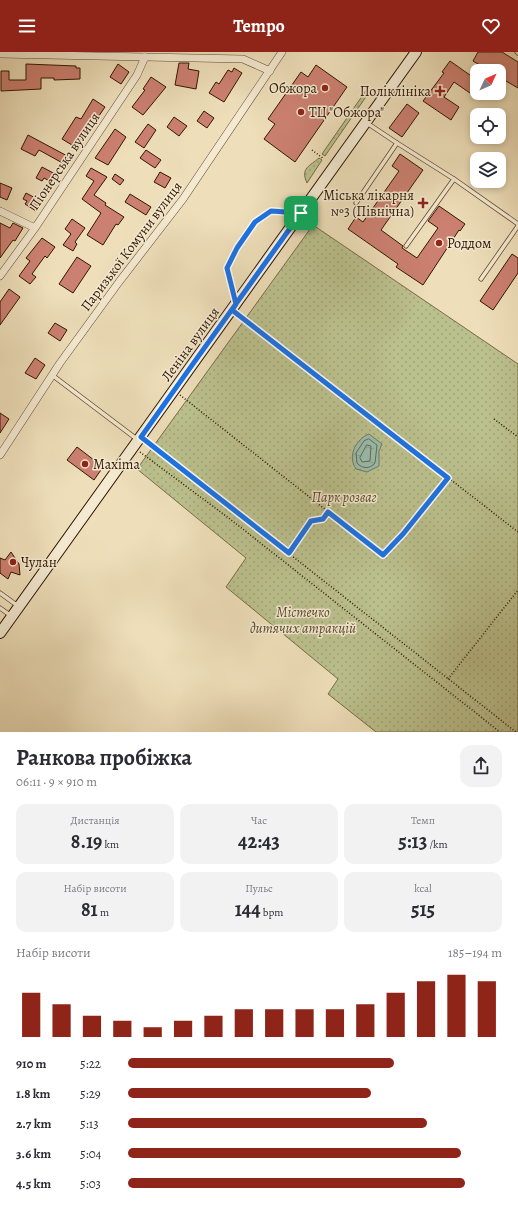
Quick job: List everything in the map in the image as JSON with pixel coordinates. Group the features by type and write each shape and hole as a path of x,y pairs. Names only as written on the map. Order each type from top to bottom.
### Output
{"main road":[{"name":"Леніна вулиця","path":"0,633 416,52"}],"street":[{"name":"Паризької Комуни вулиця","path":"0,455 52,375 119,282 183,199 282,52"},
{"path":"0,54 243,59 270,71"},
{"name":"Піонерська вулиця","path":"0,276 35,228 137,75 145,57"},
{"path":"0,211 35,228"}],"lane":[{"path":"366,122 454,179 518,225 481,279"},
{"path":"356,203 397,143"},
{"path":"406,246 454,179"},
{"path":"234,307 227,268 237,248 255,222 271,211 301,213"},
{"path":"52,375 138,442"},
{"path":"0,593 19,607"},
{"path":"0,608 12,616"}],"path":[{"path":"312,150 324,159"},
{"path":"234,307 518,532"},
{"path":"174,390 383,555 403,534 448,478"},
{"path":"494,419 518,438"},
{"path":"138,442 289,553 516,732"},
{"path":"138,442 230,519 500,732"},
{"path":"289,553 311,521 323,519 328,512"},
{"path":"448,679 518,590"}],"green space":[{"path":"367,89 370,91 325,156 322,154"},
{"path":"319,158 322,160 307,183 305,171 309,165"},
{"path":"313,225 518,364 518,732 376,732 328,694 338,679 226,587 246,558 137,469"}],"water":[{"path":"369,434 382,444 379,451 379,466 367,472 356,469 352,459 354,448 364,436"}],"building":[{"path":"478,52 502,52 518,62 518,88 506,81 506,64 478,64 473,61"},
{"name":"Поліклініка","path":"450,61 470,75 470,93 454,82 444,97 459,107 451,120 423,101 444,73 442,72"},
{"path":"179,63 189,63 188,69 199,71 196,89 175,85"},
{"path":"26,64 76,66 76,68 80,68 80,79 54,80 54,78 41,78 41,89 1,91 1,71 9,71 9,80 26,80"},
{"path":"118,64 129,72 121,84 110,77"},
{"name":"ТЦ \"Обжора\"","path":"316,65 347,87 295,162 264,139 275,124 268,119 301,72 308,77"},
{"path":"234,68 242,73 224,102 209,93 216,82 219,84 228,70 232,72"},
{"path":"151,77 166,87 143,115 132,107 145,90 143,89"},
{"path":"93,99 105,107 77,148 62,139 76,117 81,119"},
{"path":"407,104 419,113 402,137 389,128"},
{"path":"204,111 214,118 207,128 197,121"},
{"path":"174,117 187,126 179,136 167,127"},
{"path":"148,124 156,130 144,148 135,142"},
{"path":"115,129 126,137 108,165 95,158"},
{"path":"28,135 71,158 68,166 39,150 35,156 21,149"},
{"path":"146,150 161,160 155,168 140,158"},
{"path":"400,154 423,170 381,230 403,246 402,248 417,258 438,228 428,221 439,206 465,224 460,231 459,230 423,285 396,267 398,264 348,229 356,217 363,222 399,171 392,166"},
{"path":"42,167 57,175 53,183 44,178 42,181 36,178"},
{"path":"91,168 107,177 94,195 106,203 105,205 124,217 118,225 116,224 103,245 87,235 101,213 82,199 94,181 86,176"},
{"path":"160,172 171,178 165,188 154,182"},
{"path":"115,174 124,180 120,185 112,179"},
{"path":"0,183 12,188 7,200 0,197"},
{"path":"26,193 41,201 36,211 25,204 27,201 23,199"},
{"path":"130,194 151,207 146,215 125,202"},
{"path":"72,219 85,228 75,242 77,244 73,251 63,245 71,234 65,229"},
{"path":"0,223 10,228 13,223 23,228 15,241 13,240 0,258"},
{"path":"42,238 55,247 47,258 45,256 32,274 36,277 30,284 19,276 30,261 26,258"},
{"path":"512,254 518,258 518,273 493,310 480,301"},
{"path":"77,257 91,266 73,293 59,284"},
{"path":"9,289 20,297 0,325 0,302"},
{"path":"55,323 67,330 60,341 48,333"},
{"path":"35,358 45,365 36,379 25,373"},
{"path":"0,413 9,419 0,433"},
{"name":"Maxima","path":"77,447 103,467 94,480 67,460"},
{"path":"11,552 19,564 20,575 11,572 8,579 0,573 0,558 5,560"}],"place":[{"name":"Обжора","path":"325,88"},
{"name":"Поліклініка","path":"440,91"},
{"name":"ТЦ \"Обжора\"","path":"301,112"},
{"name":"Міська лікарня №3 (Північна)","path":"423,203"},
{"name":"Роддом","path":"439,243"},
{"name":"Maxima","path":"85,464"},
{"name":"Чулан","path":"13,562"}],"route":[{"path":"301,213 232,310 174,390 141,437 289,553 311,521 323,519 328,512 383,555 403,534 448,478 232,310 236,304 227,268 237,248 255,222 271,211 301,213"}],"park label":[{"name":"Парк розваг","path":"344,497"},
{"name":"Містечко дитячих атракцій","path":"303,620"}]}
